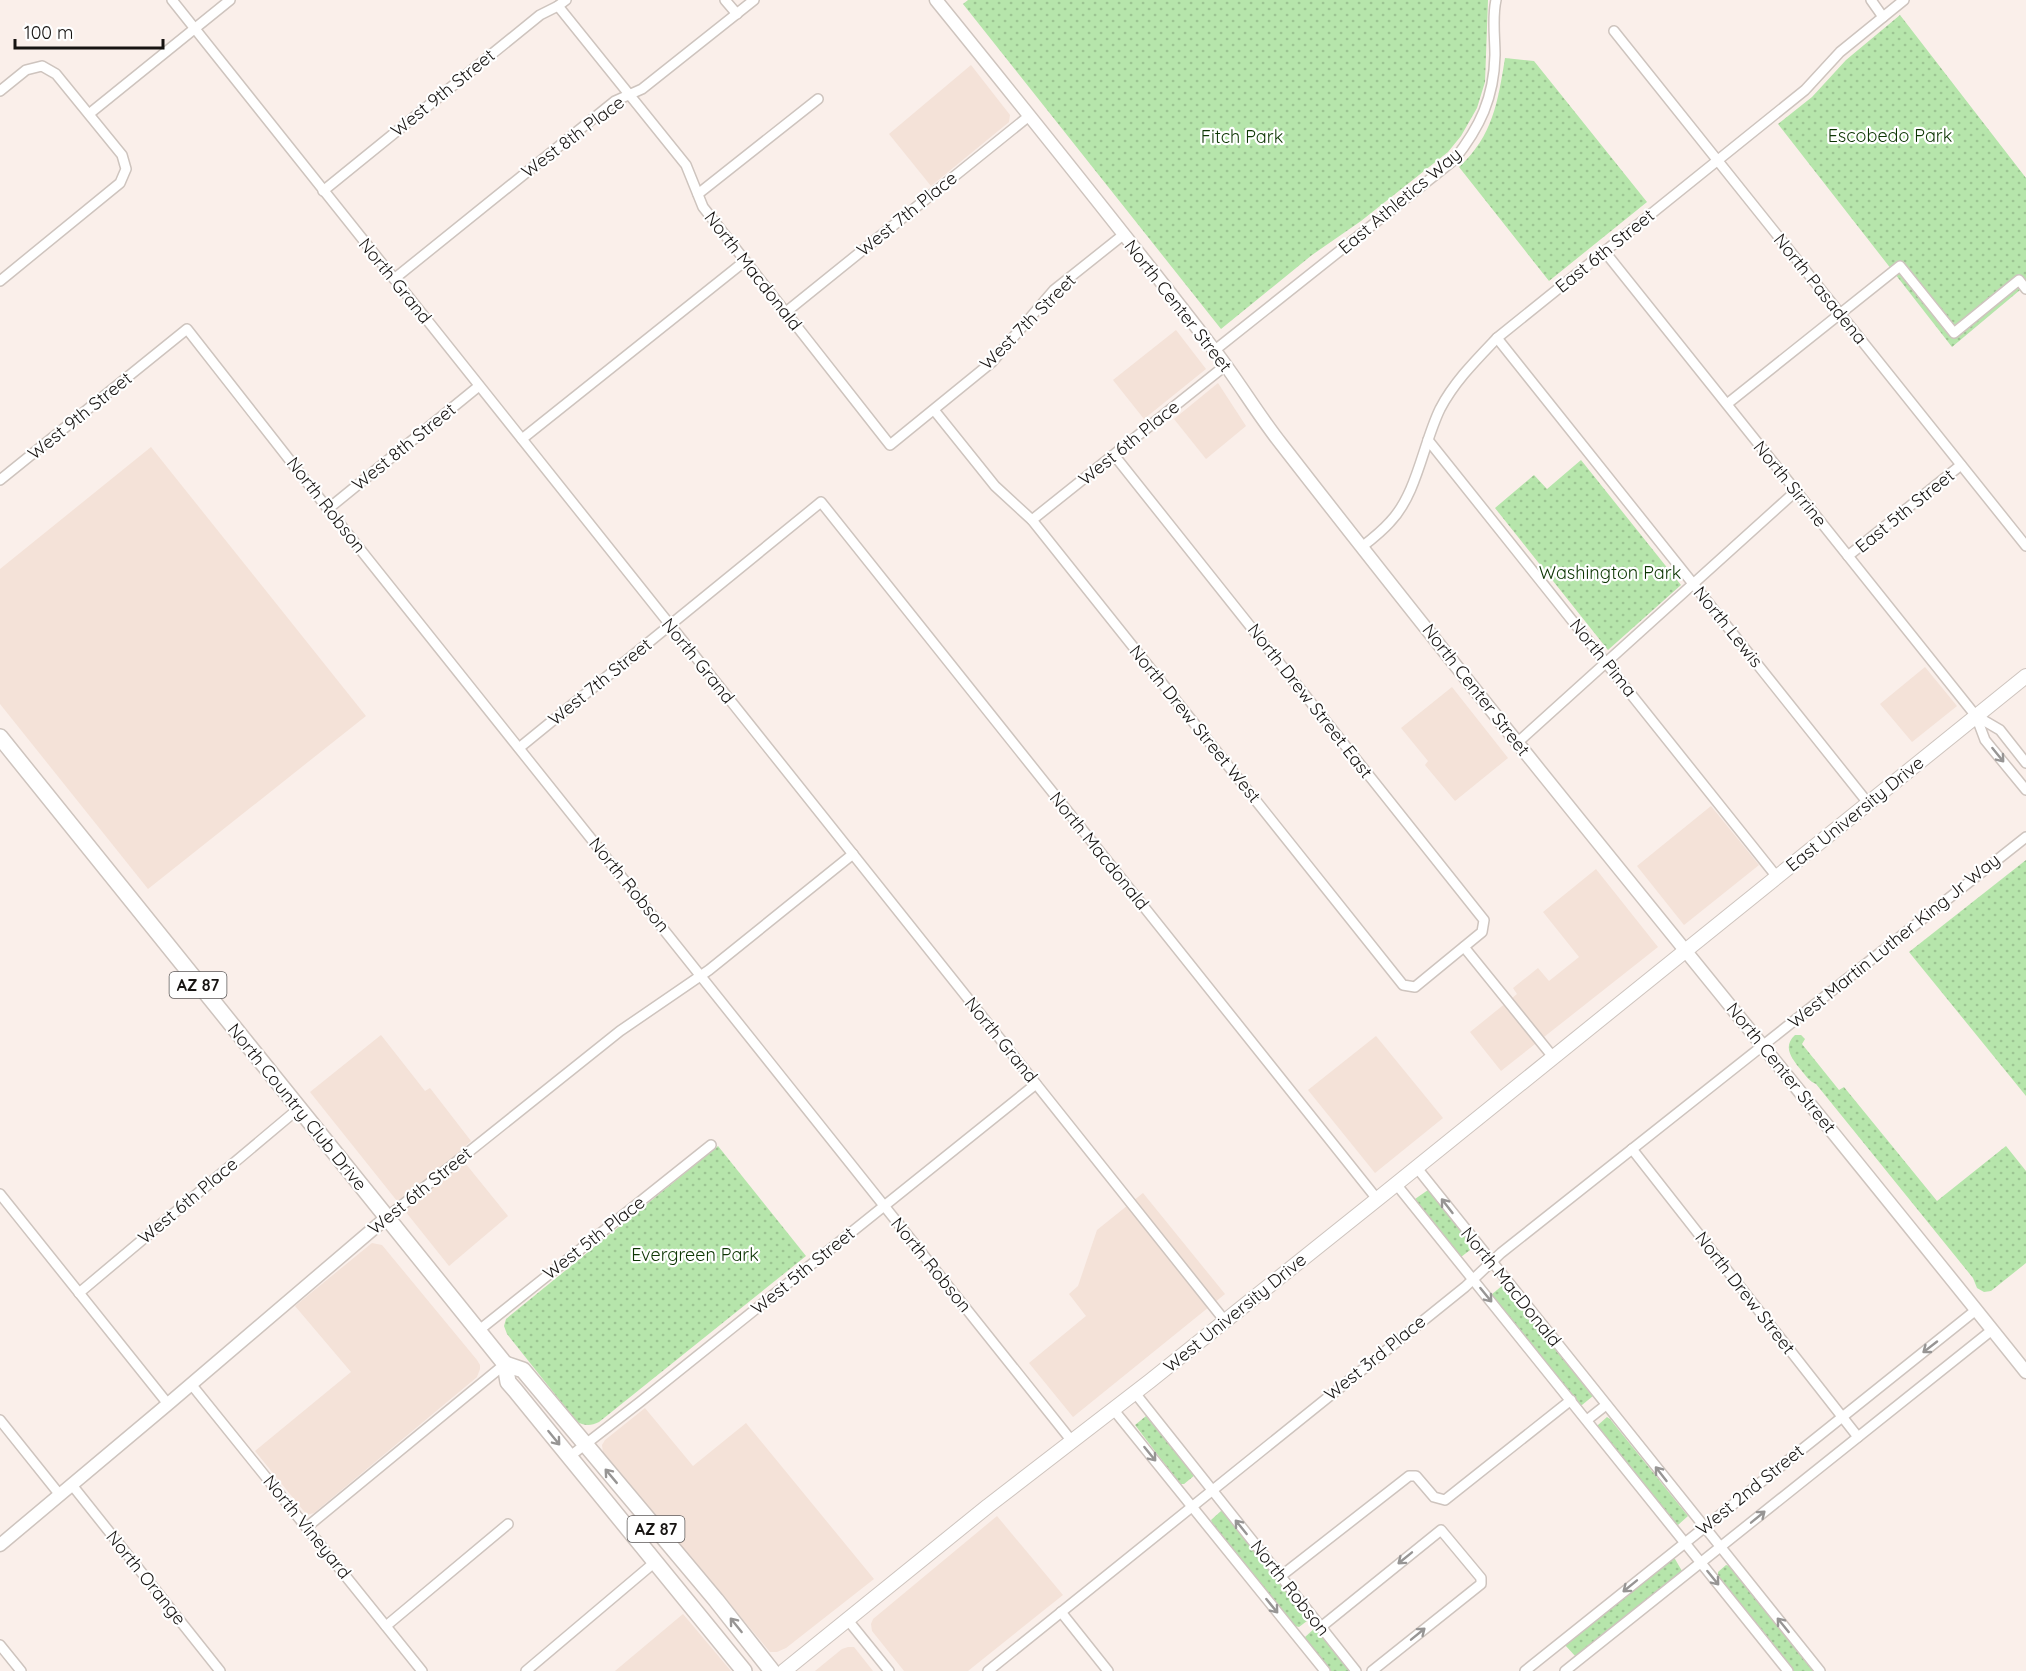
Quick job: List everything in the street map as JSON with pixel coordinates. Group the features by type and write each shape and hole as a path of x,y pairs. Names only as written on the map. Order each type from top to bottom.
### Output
{"main road":[{"name":"East University Drive","path":"1685,952 2026,676"},
{"name":"North Country Club Drive","path":"0,737 5,754 505,1364 508,1382 744,1671"},
{"name":"West University Drive","path":"784,1671 1685,952"},
{"name":"North Country Club Drive","path":"505,1364 523,1370 716,1600 772,1671"}],"street":[{"name":"North Grand","path":"172,0 1225,1321"},
{"path":"89,114 230,0"},
{"path":"726,0 737,14"},
{"name":"West 8th Place","path":"394,279 615,100 642,89 754,0"},
{"name":"East Athletics Way","path":"1215,350 1454,160 1468,142 1485,112 1491,93 1495,63 1496,0"},
{"path":"1870,0 1883,16"},
{"name":"East 6th Street","path":"1363,546 1392,521 1406,498 1440,409 1456,383 1474,361 1497,338 1805,90 1840,52 1904,0"},
{"name":"North Center Street","path":"942,2 1029,116 1215,350 1279,441 1685,952 1764,1046 2026,1372"},
{"name":"North Macdonald","path":"562,3 629,94 686,165 703,207 890,445"},
{"name":"West 9th Street","path":"323,191 540,15 562,3"},
{"name":"North Pasadena","path":"1614,32 2026,546"},
{"path":"0,91 26,70 42,66 56,74 122,155 126,169 120,183 0,281"},
{"path":"698,194 818,99"},
{"name":"West 7th Place","path":"786,312 1029,116"},
{"name":"West 7th Street","path":"890,445 992,362 1054,291 1123,235"},
{"name":"North Sirrine","path":"1605,252 1976,716"},
{"path":"522,439 745,261"},
{"path":"1727,404 1900,266 1954,333 2019,280 2026,289"},
{"name":"West 9th Street","path":"0,480 187,329"},
{"name":"North Robson","path":"187,329 1071,1440"},
{"name":"North Lewis","path":"1497,338 1868,803"},
{"name":"West 6th Place","path":"1032,520 1226,365"},
{"name":"West 8th Street","path":"328,509 479,386"},
{"name":"North Drew Street West","path":"934,410 995,486 1032,520 1403,985 1415,987 1464,947"},
{"name":"North Pima","path":"1428,440 1777,877"},
{"name":"North Drew Street East","path":"1114,455 1484,920 1482,932 1464,947"},
{"name":"East 5th Street","path":"1848,556 1961,465"},
{"path":"1518,742 1796,491"},
{"name":"North Macdonald","path":"821,502 1377,1199"},
{"name":"West 7th Street","path":"519,748 821,502"},
{"path":"1976,716 2000,730 2026,763"},
{"path":"1976,716 1985,740 2026,790"},
{"name":"West Martin Luther King Jr Way","path":"1764,1046 2026,837"},
{"name":"West 6th Street","path":"0,1545 386,1218 620,1032 700,975 853,854"},
{"path":"1464,947 1553,1057"},
{"name":"West 3rd Place","path":"988,1671 1491,1262 1764,1046"},
{"name":"West 5th Street","path":"569,1457 1036,1084"},
{"name":"West 6th Place","path":"79,1293 298,1110"},
{"name":"West 5th Place","path":"478,1331 711,1145"},
{"name":"North Drew Street","path":"1632,1149 1858,1437"},
{"name":"North MacDonald","path":"1417,1168 1820,1671"},
{"name":"North MacDonald","path":"1396,1184 1788,1671"},
{"path":"0,1194 168,1404"},
{"name":"West 2nd Street","path":"1526,1671 1976,1310"},
{"name":"West 2nd Street","path":"1564,1671 1992,1330"},
{"path":"307,1527 505,1364"},
{"name":"North Vineyard","path":"191,1384 422,1671"},
{"name":"North Robson","path":"1135,1393 1356,1671"},
{"path":"1281,1576 1409,1476 1416,1476 1434,1497 1445,1500 1571,1400"},
{"path":"1587,1420 1606,1405"},
{"name":"North Robson","path":"1113,1409 1325,1671"},
{"path":"0,1420 60,1495"},
{"name":"North Orange","path":"72,1485 220,1671"},
{"path":"386,1626 507,1524"},
{"path":"1321,1627 1441,1530 1481,1578 1481,1584 1372,1671"},
{"path":"526,1671 655,1562"},
{"path":"1061,1612 1108,1671"},
{"path":"847,1619 889,1671"},
{"path":"0,1645 21,1671"}],"shaded area":[{"path":"971,65 1010,115 1009,122 931,186 889,134"},
{"path":"1176,330 1206,369 1144,419 1113,380"},
{"path":"1218,383 1246,426 1206,459 1174,419"},
{"path":"151,447 366,716 148,889 0,704 0,569"},
{"path":"1925,667 1957,706 1912,742 1880,704"},
{"path":"1452,687 1508,758 1455,801 1425,765 1428,761 1401,728"},
{"path":"1711,806 1759,865 1684,925 1637,866"},
{"path":"1596,869 1658,947 1501,1071 1470,1032 1517,994 1513,988 1538,968 1549,981 1579,957 1543,912"},
{"path":"381,1035 425,1091 430,1088 471,1141 457,1153 508,1216 449,1266 310,1092"},
{"path":"1376,1036 1443,1118 1375,1173 1308,1090"},
{"path":"1143,1193 1225,1294 1073,1417 1029,1363 1086,1316 1069,1294 1078,1286 1097,1230"},
{"path":"372,1243 382,1245 477,1360 480,1369 477,1377 314,1513 307,1515 255,1451 351,1372 295,1306"},
{"path":"645,1408 693,1466 746,1423 874,1579 786,1648 770,1652 603,1453 602,1445 605,1440"},
{"path":"997,1516 1063,1595 968,1671 904,1671 872,1631 873,1619"},
{"path":"683,1614 731,1671 615,1671"},
{"path":"854,1647 873,1671 815,1671 842,1649"}],"green space":[{"name":"Fitch Park","path":"968,0 1488,0 1485,82 1477,108 1461,136 1448,152 1361,221 1312,255 1221,329 963,4"},
{"name":"Escobedo Park","path":"1900,15 2026,178 2026,285 1952,347 1778,124 1812,97 1846,60"},
{"path":"1505,58 1534,61 1647,202 1549,281 1459,167 1480,143 1487,130 1500,89"},
{"name":"Washington Park","path":"1581,460 1681,585 1608,650 1495,508 1534,475 1547,489"},
{"path":"2026,860 2026,1096 1909,952"},
{"path":"1795,1035 1801,1035 1805,1039 1802,1044 1839,1090 1844,1087 1937,1201 2006,1146 2026,1171 2026,1263 1991,1291 1984,1292 1977,1288 1973,1278 1816,1084 1794,1062 1789,1044"},
{"name":"Evergreen Park","path":"718,1146 806,1256 599,1422 588,1425 577,1422 507,1334 504,1326 506,1319"},
{"path":"1428,1190 1474,1247 1461,1257 1415,1199"},
{"path":"1503,1285 1593,1396 1582,1405 1578,1405 1491,1295"},
{"path":"1146,1416 1195,1475 1184,1484 1180,1484 1135,1425"},
{"path":"1607,1417 1688,1516 1678,1525 1674,1523 1598,1428 1598,1425"},
{"path":"1221,1511 1225,1512 1307,1617 1307,1621 1299,1627 1295,1626 1213,1525 1211,1520"},
{"path":"1671,1559 1675,1559 1682,1571 1576,1657 1565,1645"},
{"path":"1726,1565 1730,1566 1813,1671 1793,1671 1718,1576 1718,1572"},
{"path":"1315,1628 1351,1671 1331,1671 1305,1637"}]}
